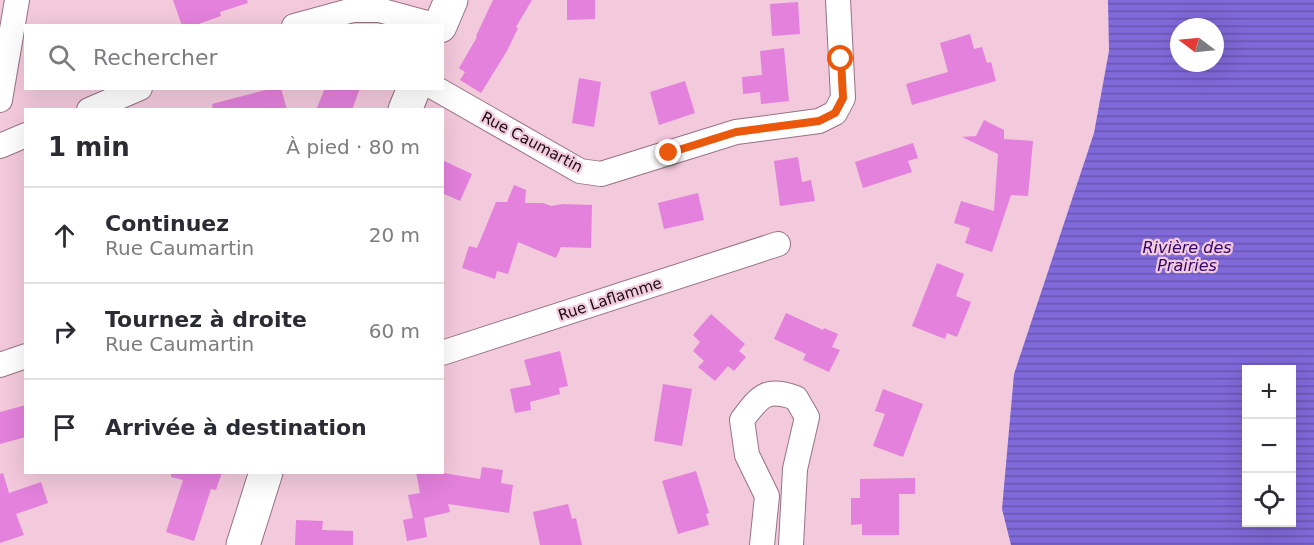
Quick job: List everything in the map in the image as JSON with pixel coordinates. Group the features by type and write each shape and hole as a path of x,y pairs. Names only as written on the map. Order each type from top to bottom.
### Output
{"street":[{"path":"0,100 17,0"},
{"path":"440,24 451,0"},
{"name":"Rue Caumartin","path":"438,90 580,171 601,174 736,132 819,121 835,113 843,98 838,0"},
{"path":"301,24 353,10 379,10 432,24"},
{"path":"94,108 135,90"},
{"path":"406,108 413,90"},
{"path":"0,146 24,136"},
{"name":"Rue Laflamme","path":"444,352 778,244"},
{"path":"0,365 24,357"},
{"path":"762,545 767,496 747,454 742,420 759,397 779,392 796,398 807,417 795,469 791,545"},
{"path":"243,545 265,474"}],"water":[{"name":"Rivière des Prairies","path":"1108,0 1314,0 1314,545 1011,545 1002,509 1014,374 1094,133 1109,51"}],"building":[{"path":"173,0 247,0 248,3 220,12 221,16 199,24 181,24"},
{"path":"493,0 532,0 516,27 518,28 507,51 481,93 460,80 465,72 459,68 477,37"},
{"path":"567,0 595,0 595,19 567,20"},
{"path":"798,2 800,34 772,36 770,4"},
{"path":"970,34 974,49 982,47 987,63 991,62 996,81 912,105 906,84 948,72 940,43"},
{"path":"784,48 789,101 761,104 760,92 743,94 742,77 762,75 760,51"},
{"path":"579,78 601,82 594,127 572,123"},
{"path":"685,81 695,113 659,125 650,92"},
{"path":"265,90 282,90 286,108 213,108 212,104"},
{"path":"324,90 359,90 353,108 317,108"},
{"path":"984,120 1004,130 1004,139 1033,141 1028,196 1011,195 992,252 965,243 970,228 954,223 961,201 994,211 998,154 962,137 976,136"},
{"path":"913,143 918,158 908,161 912,172 863,188 855,162"},
{"path":"798,157 802,182 811,180 815,201 780,206 774,161"},
{"path":"444,161 472,174 460,201 444,194"},
{"path":"514,185 526,190 525,203 543,203 551,206 592,205 591,248 561,247 556,258 518,242 508,274 497,271 495,279 462,268 469,246 477,248 496,202 507,202"},
{"path":"698,193 704,220 664,229 658,203"},
{"path":"937,263 964,274 956,296 971,302 957,337 947,333 945,339 912,326"},
{"path":"786,313 823,330 824,328 838,334 832,347 840,350 829,372 803,360 806,354 774,339"},
{"path":"711,314 745,344 739,351 746,357 734,371 728,366 715,381 698,367 704,361 693,351 700,342 693,335"},
{"path":"560,351 568,386 559,388 560,394 530,402 531,410 515,413 510,389 531,385 524,360"},
{"path":"663,384 692,389 682,446 654,441"},
{"path":"883,389 923,404 903,457 873,446 885,414 875,411"},
{"path":"24,406 24,438 0,444 0,412"},
{"path":"482,467 503,470 501,483 513,485 509,513 448,504 450,512 424,518 427,537 407,541 403,520 413,518 408,495 420,493 416,474 444,473 480,479"},
{"path":"696,471 709,513 706,514 709,525 678,534 662,481"},
{"path":"3,473 9,493 41,482 48,503 16,514 24,535 0,543 0,474"},
{"path":"171,474 221,474 216,490 211,489 194,541 166,532 183,480 171,477"},
{"path":"915,478 915,494 899,494 899,535 862,535 862,524 851,525 851,498 860,498 860,479"},
{"path":"568,504 572,519 576,518 582,545 540,545 533,512"},
{"path":"296,520 323,521 322,530 353,531 353,545 295,545"}],"route":[{"path":"669,153 736,132 819,121 835,113 843,98 841,59"}]}
